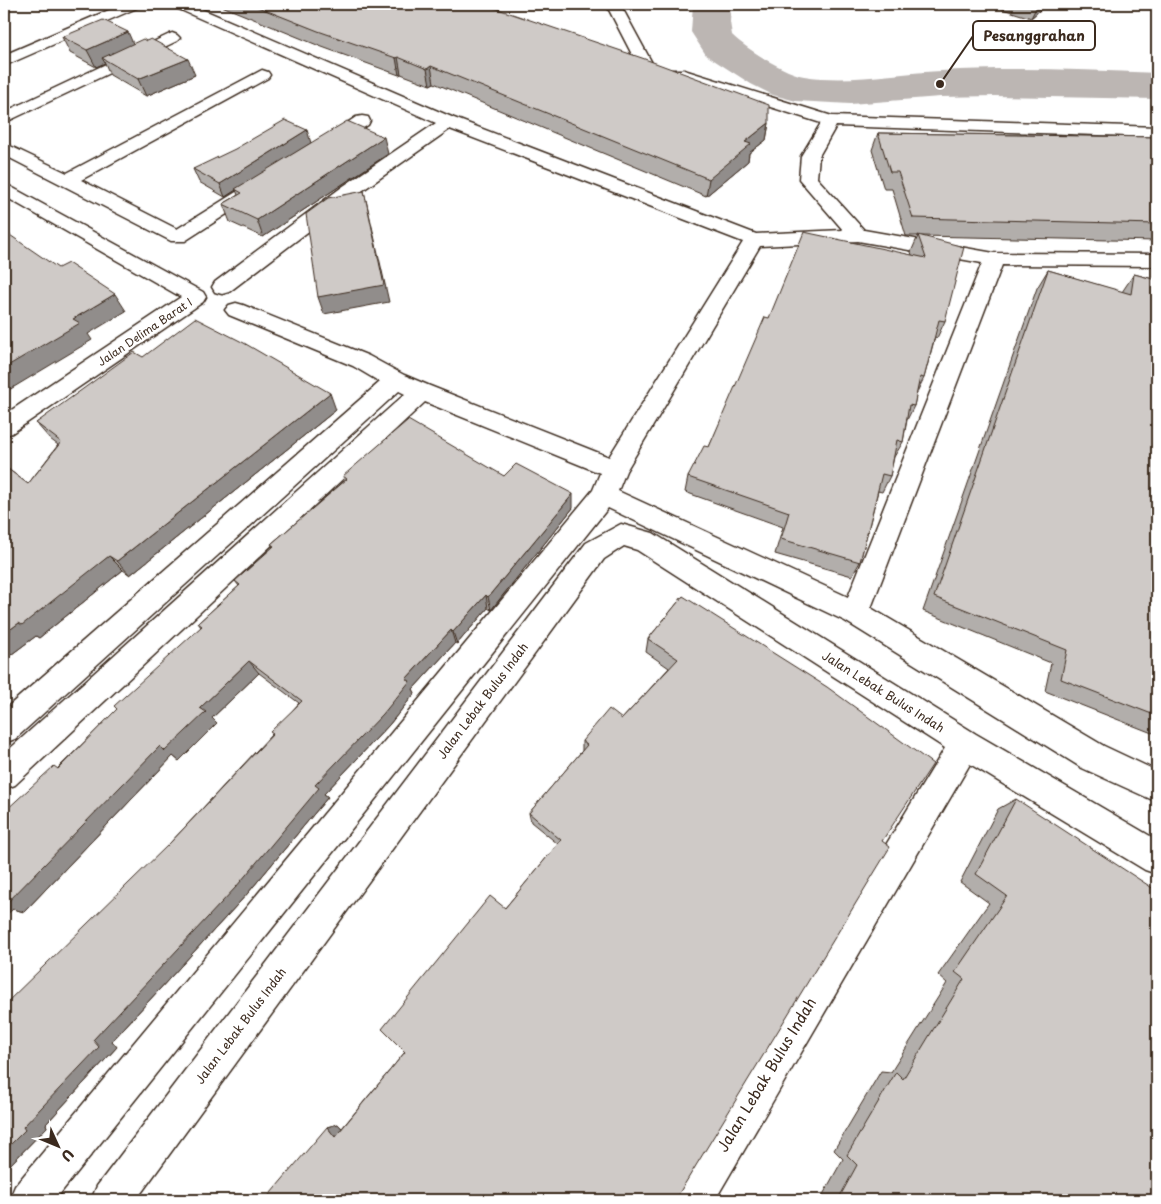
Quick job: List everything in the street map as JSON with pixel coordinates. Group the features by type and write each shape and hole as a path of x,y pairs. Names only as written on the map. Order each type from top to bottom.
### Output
{"street":[{"path":"4,61 134,4"},
{"path":"179,4 448,122 754,240 858,235 994,259 1157,260"},
{"path":"613,4 644,63"},
{"path":"4,118 172,38"},
{"path":"626,57 831,121 1157,132"},
{"path":"66,180 262,75"},
{"path":"312,153 362,121"},
{"path":"831,121 810,156 808,179 858,235"},
{"path":"448,122 350,191 229,299 609,482 855,614 1093,757 1157,787"},
{"path":"4,148 178,236 270,179"},
{"name":"Jalan Delima Barat I","path":"4,189 196,297 6,423"},
{"path":"29,1200 609,482 754,240"},
{"path":"855,614 994,259"},
{"path":"4,729 409,386"},
{"path":"4,774 409,386"},
{"name":"Jalan Lebak Bulus Indah","path":"111,1200 595,551 621,535 644,541 965,744 1157,858"},
{"name":"Jalan Lebak Bulus Indah","path":"692,1200 965,744"}],"building":[{"path":"250,4 483,4 642,58 769,105 769,123 745,142 751,144 709,179 431,66 427,69 398,57 396,58 318,31"},
{"path":"103,20 128,32 87,50 62,37"},
{"path":"143,39 146,41 151,39 188,59 138,79 102,58"},
{"path":"285,120 307,130 220,184 193,169 235,149"},
{"path":"347,121 384,137 257,220 223,204 242,193 235,189"},
{"path":"878,133 1157,137 1157,224 913,218 898,172 890,172"},
{"path":"364,191 384,285 318,297 306,214 328,198"},
{"path":"4,231 58,268 68,263 115,294 73,319 80,323 4,368"},
{"path":"804,232 926,258 918,235 964,247 945,321 939,320 924,378 920,377 914,406 909,405 903,442 897,440 890,476 882,474 860,562 781,539 789,512 688,477 704,446 709,447 765,317 769,318"},
{"path":"1048,270 1131,294 1134,274 1157,280 1157,716 1061,679 1067,650 934,597"},
{"path":"195,318 244,343 330,393 117,561 109,556 22,625 19,623 4,634 4,466 28,484 61,442 36,423 134,352 143,357"},
{"path":"408,420 504,476 516,464 573,494 488,597 486,595 453,632 451,630 406,679 410,681 383,714 315,785 319,788 236,887 93,1040 99,1047 23,1127 25,1130 4,1151 4,1005 170,843 273,734 270,732 302,701 249,661 200,708 206,712 165,751 160,746 4,906 4,812 54,766 58,769 117,709 114,706 202,626 198,623 240,585 235,581 274,546 271,544 347,479 343,476"},
{"path":"683,596 827,687 933,764 882,841 890,847 675,1200 265,1200 327,1127 335,1137 405,1052 382,1029 490,896 505,908 561,840 529,813 587,745 582,741 609,709 622,719 678,659 648,639"},
{"path":"1016,799 1157,891 1157,1200 838,1200 857,1165 847,1155 896,1072 903,1079 964,979 955,972 1007,896 976,874"}],"waterway":[{"path":"712,4 710,13 711,32 712,37 720,47 753,68 788,86 796,88 850,91 940,84 994,83 1076,83 1157,86"}],"place":[{"name":"Pesanggrahan","path":"940,84"}]}
